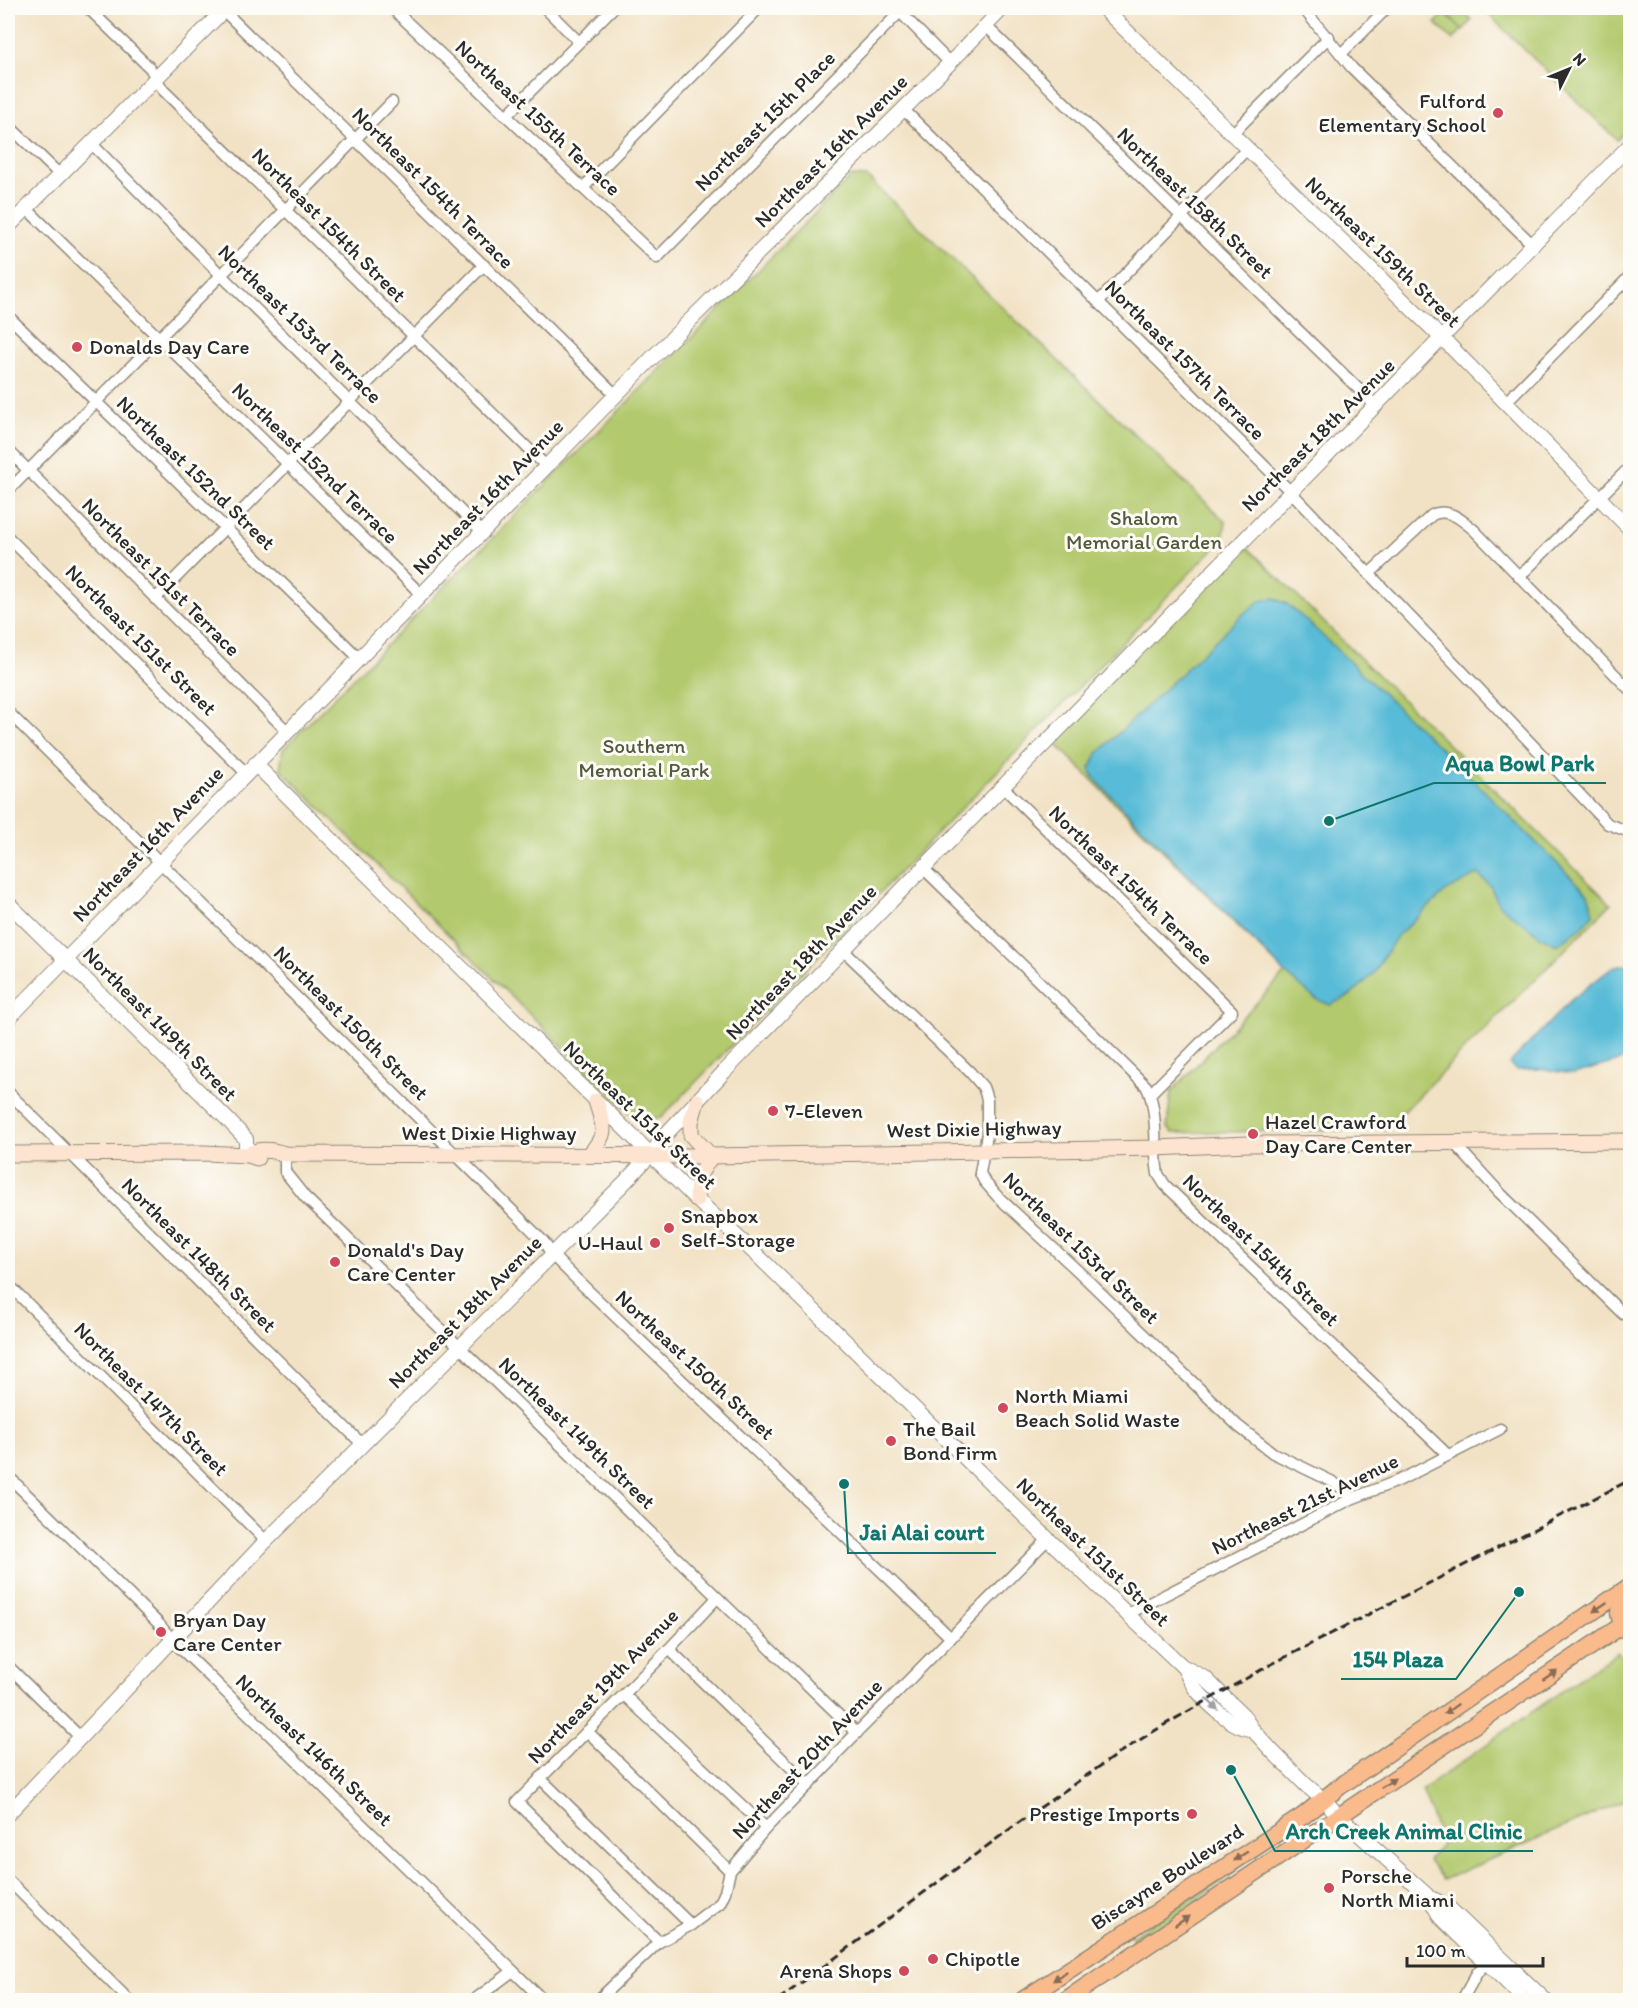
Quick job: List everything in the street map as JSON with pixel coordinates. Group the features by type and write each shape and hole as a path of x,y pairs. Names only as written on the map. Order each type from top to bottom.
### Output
{"main road":[{"path":"590,1154 604,1133 596,1101"},
{"path":"697,1101 691,1122 691,1135 711,1156 698,1177 697,1200"},
{"name":"West Dixie Highway","path":"8,1154 247,1155 254,1151 274,1150 284,1154 711,1156 1155,1148 1248,1144 1630,1141"},
{"name":"Biscayne Boulevard","path":"1023,2001 1324,1800 1339,1787 1630,1586"},
{"path":"1626,1623 1619,1614 1630,1597"},
{"name":"Biscayne Boulevard","path":"1066,2001 1110,1969 1340,1817 1626,1623"},
{"path":"1096,1951 1110,1969"}],"street":[{"name":"Northeast 154th Street","path":"88,8 150,68 163,90 547,467"},
{"name":"Northeast 155th Terrace","path":"392,8 657,258"},
{"path":"544,8 579,42"},
{"path":"506,116 613,8"},
{"path":"583,188 759,8"},
{"name":"Northeast 16th Avenue","path":"8,1019 616,395 1003,8"},
{"name":"Northeast 159th Street","path":"1103,8 1443,339 1630,529"},
{"path":"1303,8 1352,68 1533,245"},
{"path":"1341,54 1387,8"},
{"path":"8,227 224,9"},
{"name":"Northeast 154th Terrace","path":"224,9 616,395"},
{"path":"898,10 950,63"},
{"name":"Northeast 15th Place","path":"657,258 898,10"},
{"name":"Northeast 158th Street","path":"986,26 1377,407"},
{"path":"1232,134 1329,37"},
{"path":"12,487 392,102"},
{"name":"Northeast 157th Terrace","path":"903,109 1291,492 1608,824 1630,832"},
{"path":"8,125 59,174"},
{"name":"Northeast 153rd Terrace","path":"91,142 221,275 351,400 482,532"},
{"name":"Northeast 18th Avenue","path":"8,1814 266,1541 651,1155 667,1133 843,950 1377,407 1630,145"},
{"path":"1098,302 1247,149"},
{"name":"Northeast 152nd Terrace","path":"26,208 422,595"},
{"path":"155,599 484,265"},
{"path":"1506,402 1630,276"},
{"name":"Northeast 152nd Street","path":"8,316 359,658"},
{"name":"Northeast 151st Terrace","path":"8,450 287,731"},
{"path":"1519,577 1630,467"},
{"path":"1369,574 1432,514 1445,512 1454,515 1468,526 1630,690"},
{"name":"Northeast 151st Street","path":"8,537 1182,1666 1195,1688 1231,1722 1243,1729 1252,1729 1307,1786 1429,1897 1441,1918 1545,2001"},
{"name":"Northeast 150th Street","path":"8,712 456,1154 544,1242 552,1254 951,1638"},
{"name":"Northeast 154th Terrace","path":"1002,786 1232,1011 1150,1094"},
{"path":"923,868 1142,1082 1150,1094"},
{"name":"Northeast 149th Street","path":"8,903 228,1120 246,1139 247,1155"},
{"name":"Northeast 153rd Street","path":"843,950 970,1072 982,1087 987,1099 987,1134 980,1173 997,1196 1238,1426 1273,1453 1347,1491 1351,1499"},
{"name":"Northeast 148th Street","path":"8,1092 363,1445"},
{"name":"Northeast 154th Street","path":"1150,1094 1158,1174 1165,1185 1449,1455"},
{"path":"1454,1143 1499,1192 1623,1314"},
{"name":"Northeast 149th Street","path":"284,1154 285,1173 305,1197 857,1733"},
{"name":"Northeast 147th Street","path":"8,1284 266,1541"},
{"name":"Northeast 21st Avenue","path":"1128,1614 1351,1499 1400,1480 1500,1429"},
{"name":"Northeast 146th Street","path":"8,1476 159,1624 172,1641 543,2001"},
{"name":"Northeast 20th Avenue","path":"598,2001 659,1942 691,1924 720,1903 730,1871 766,1828 1048,1539"},
{"name":"Northeast 19th Avenue","path":"659,1942 517,1802 717,1598"},
{"path":"669,1649 809,1785"},
{"path":"8,1666 80,1737"},
{"path":"624,1695 766,1828"},
{"path":"587,1731 730,1871"},
{"path":"540,1778 691,1924"},
{"path":"8,1880 129,2001"},
{"path":"1462,2001 1477,1973 1491,1958"},
{"name":"Northeast 151st Street","path":"1491,1958 1525,2001"},
{"path":"474,2001 513,1971"}],"green space":[{"path":"1450,8 1460,8 1472,20 1463,30 1445,12"},
{"path":"1482,8 1630,8 1630,127 1617,140"},
{"path":"1445,14 1462,30 1453,40 1435,23"},
{"name":"Southern Memorial Park","path":"852,176 867,177 1226,522 1223,539 661,1118 635,1118 280,769 283,749"},
{"path":"1242,542 1611,904 1387,1129 1173,1133 1167,1127 1171,1092 1285,973 1050,738"},
{"path":"1617,1652 1630,1664 1630,1798 1443,1880 1428,1860 1442,1843 1422,1790"},
{"path":"1237,1868 1178,1915 1136,1942 1132,1941 1132,1936"}],"water":[{"path":"1274,598 1287,604 1309,623 1457,764 1588,894 1594,913 1584,925 1557,945 1540,936 1499,905 1490,886 1478,874 1445,892 1397,936 1373,974 1351,995 1330,1005 1314,998 1285,973 1095,779 1090,769 1097,754 1243,614 1260,601"},
{"path":"1630,964 1630,1058 1574,1074 1539,1069 1516,1070 1509,1064 1573,998 1612,968"}],"railway":[{"path":"778,2000 1025,1818 1164,1725 1270,1665 1630,1480"}],"place":[{"name":"Fulford Elementary School","path":"1498,113"},
{"name":"Donalds Day Care","path":"77,347"},
{"name":"Aqua Bowl Park","path":"1329,821"},
{"name":"7-Eleven","path":"773,1111"},
{"name":"Hazel Crawford Day Care Center","path":"1253,1134"},
{"name":"Snapbox Self-Storage","path":"669,1228"},
{"name":"U-Haul","path":"655,1243"},
{"name":"Donald's Day Care Center","path":"335,1262"},
{"name":"North Miami Beach Solid Waste","path":"1003,1408"},
{"name":"The Bail Bond Firm","path":"891,1441"},
{"name":"Jai Alai court","path":"844,1484"},
{"name":"154 Plaza","path":"1519,1592"},
{"name":"Bryan Day Care Center","path":"161,1632"},
{"name":"Arch Creek Animal Clinic","path":"1231,1770"},
{"name":"Prestige Imports","path":"1192,1814"},
{"name":"Porsche North Miami","path":"1329,1888"},
{"name":"Chipotle","path":"933,1959"},
{"name":"Arena Shops","path":"904,1971"}],"park label":[{"name":"Shalom Memorial Garden","path":"1144,530"}]}
